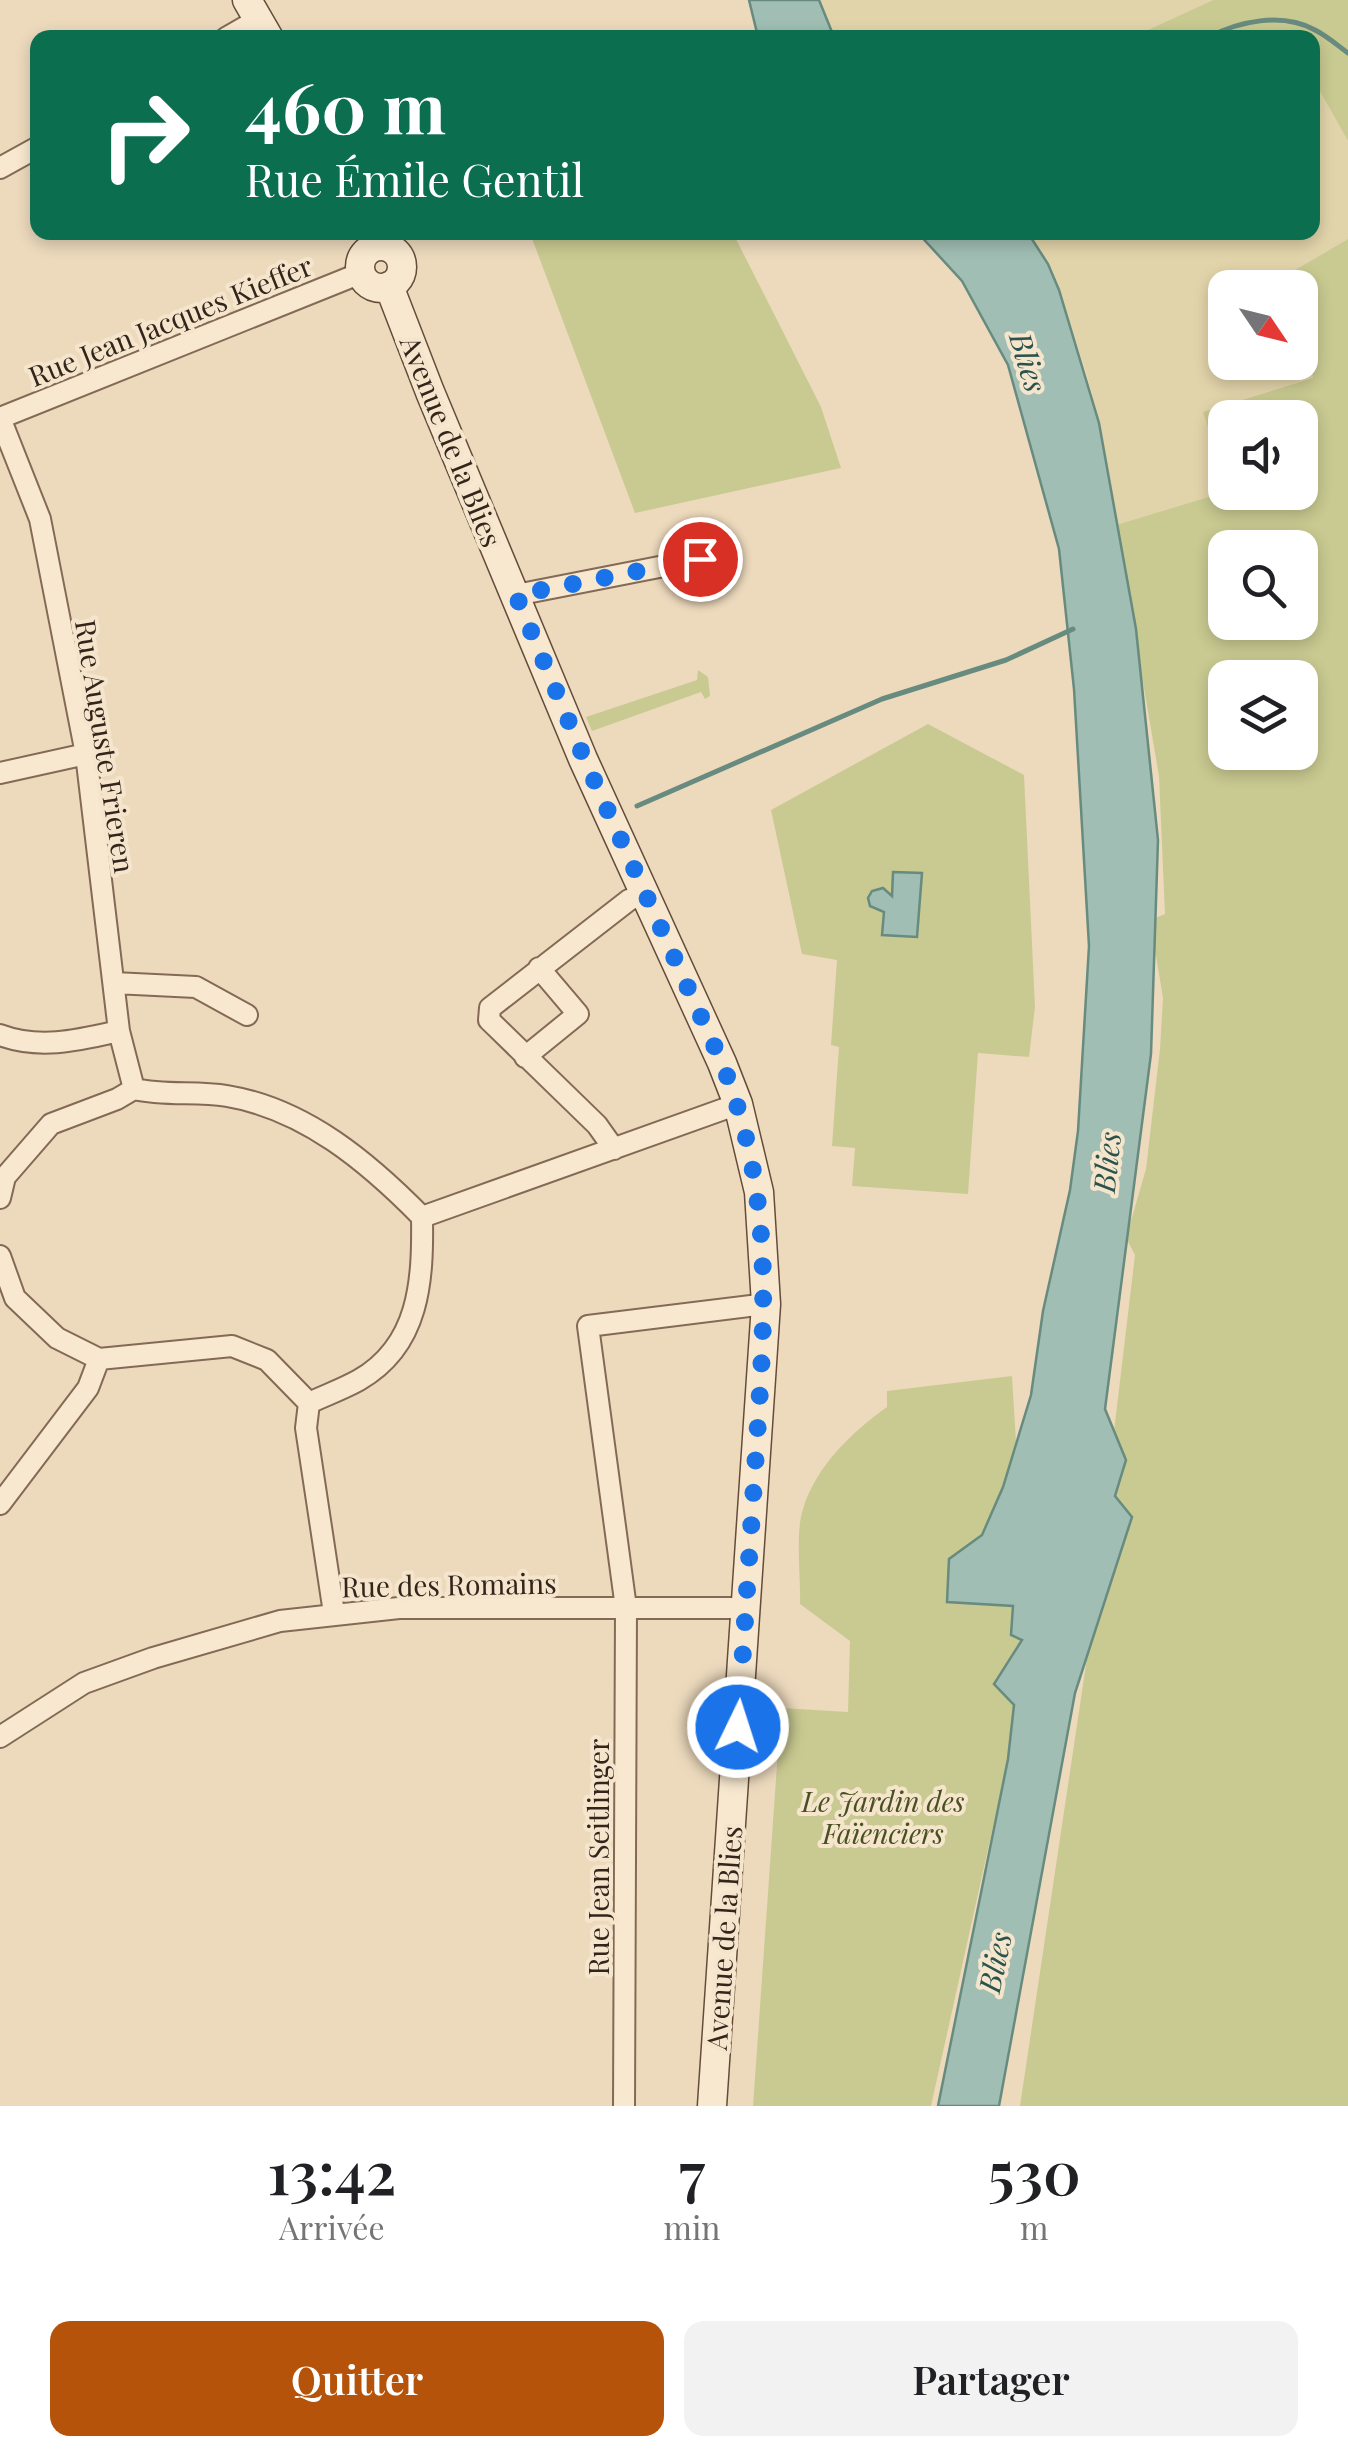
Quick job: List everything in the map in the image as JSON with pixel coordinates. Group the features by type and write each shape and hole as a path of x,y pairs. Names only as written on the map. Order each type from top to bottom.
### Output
{"main road":[{"name":"Avenue de la Blies","path":"367,251 391,249 400,259 401,271 390,286 430,392 738,1104 758,1192 766,1304 712,2106"}],"street":[{"path":"0,168 30,151"},
{"name":"Rue Jean Jacques Kieffer","path":"0,418 367,251"},
{"name":"Rue Auguste Frieren","path":"0,418 40,518 86,754 119,1030 134,1089"},
{"path":"516,595 700,559"},
{"path":"0,772 86,754"},
{"path":"614,1149 597,1124 489,1020 490,1008 629,900 644,894"},
{"path":"525,1058 578,1014 539,968"},
{"path":"114,983 196,988 247,1016"},
{"path":"0,1035 16,1041 63,1044 119,1030"},
{"path":"0,1198 5,1177 52,1124 134,1089 155,1094 226,1096 284,1112 342,1145 422,1217 423,1265 416,1310 391,1354 361,1379 310,1403"},
{"path":"422,1217 738,1104"},
{"path":"0,1256 15,1298 57,1338 99,1359 232,1346 267,1360 310,1403"},
{"name":"Rue Jean Seitlinger","path":"624,2106 626,1608 588,1326 766,1304"},
{"path":"0,1504 88,1388 99,1359"},
{"path":"310,1403 306,1428 334,1613"},
{"name":"Rue des Romains","path":"0,1737 64,1694 108,1673 280,1621 400,1608 746,1608"}],"shaded area":[{"path":"819,0 1213,0 1150,30 831,30"},
{"path":"1320,91 1348,141 1348,239 1295,270 1208,270 1208,380 1306,380 1241,400 1208,400 1208,410 1203,412 1208,427 1208,497 1116,525 1099,423 1059,290 1033,240 1320,240"},
{"path":"1318,347 1328,373 1318,376"}],"green space":[{"path":"1213,0 1348,0 1348,141 1320,91 1320,30 1148,30"},
{"path":"1348,239 1348,2106 1020,2106 1087,1658 1135,1255 1126,1238 1146,1169 1160,1049 1163,998 1150,920 1165,914 1159,776 1116,525 1208,497 1208,510 1318,510 1318,400 1242,400 1318,380 1318,270 1295,270"},
{"path":"533,240 737,240 821,407 841,468 635,513"},
{"path":"698,670 708,677 710,696 705,699 701,692 592,731 586,717 697,680"},
{"path":"928,724 1024,775 1035,1007 1029,1057 978,1053 968,1194 852,1186 855,1148 832,1146 839,1047 831,1045 837,960 802,954 771,810"},
{"name":"Le Jardin des Faïenciers","path":"1012,1376 1016,1442 1003,1487 981,1535 1013,1606 1022,1639 1008,1759 931,2106 753,2106 781,1708 848,1712 850,1641 800,1604 803,1509 826,1464 861,1427 887,1407 887,1391"}],"water":[{"path":"749,0 819,0 831,30 756,30"},
{"name":"Blies","path":"924,240 1033,240 1059,290 1099,423 1136,629 1158,840 1151,1054 1105,1409 1126,1460 1115,1496 1132,1517 1075,1693 999,2106 938,2106 1008,1759 1014,1705 994,1684 1022,1640 1011,1635 1013,1606 947,1602 949,1559 982,1535 1003,1487 1031,1395 1078,1131 1089,946 1074,689 1059,549 1008,365 962,281"},
{"path":"893,872 922,873 917,937 882,935 884,912 870,906 868,898 872,891 883,888 892,896"}],"waterway":[{"path":"1225,30 1274,20 1315,30"},
{"path":"1320,33 1348,53"},
{"path":"637,806 882,699 1006,660 1073,629"}],"route":[{"path":"700,559 516,595 584,758 722,1063 738,1104 758,1192 766,1304 738,1727"}]}
